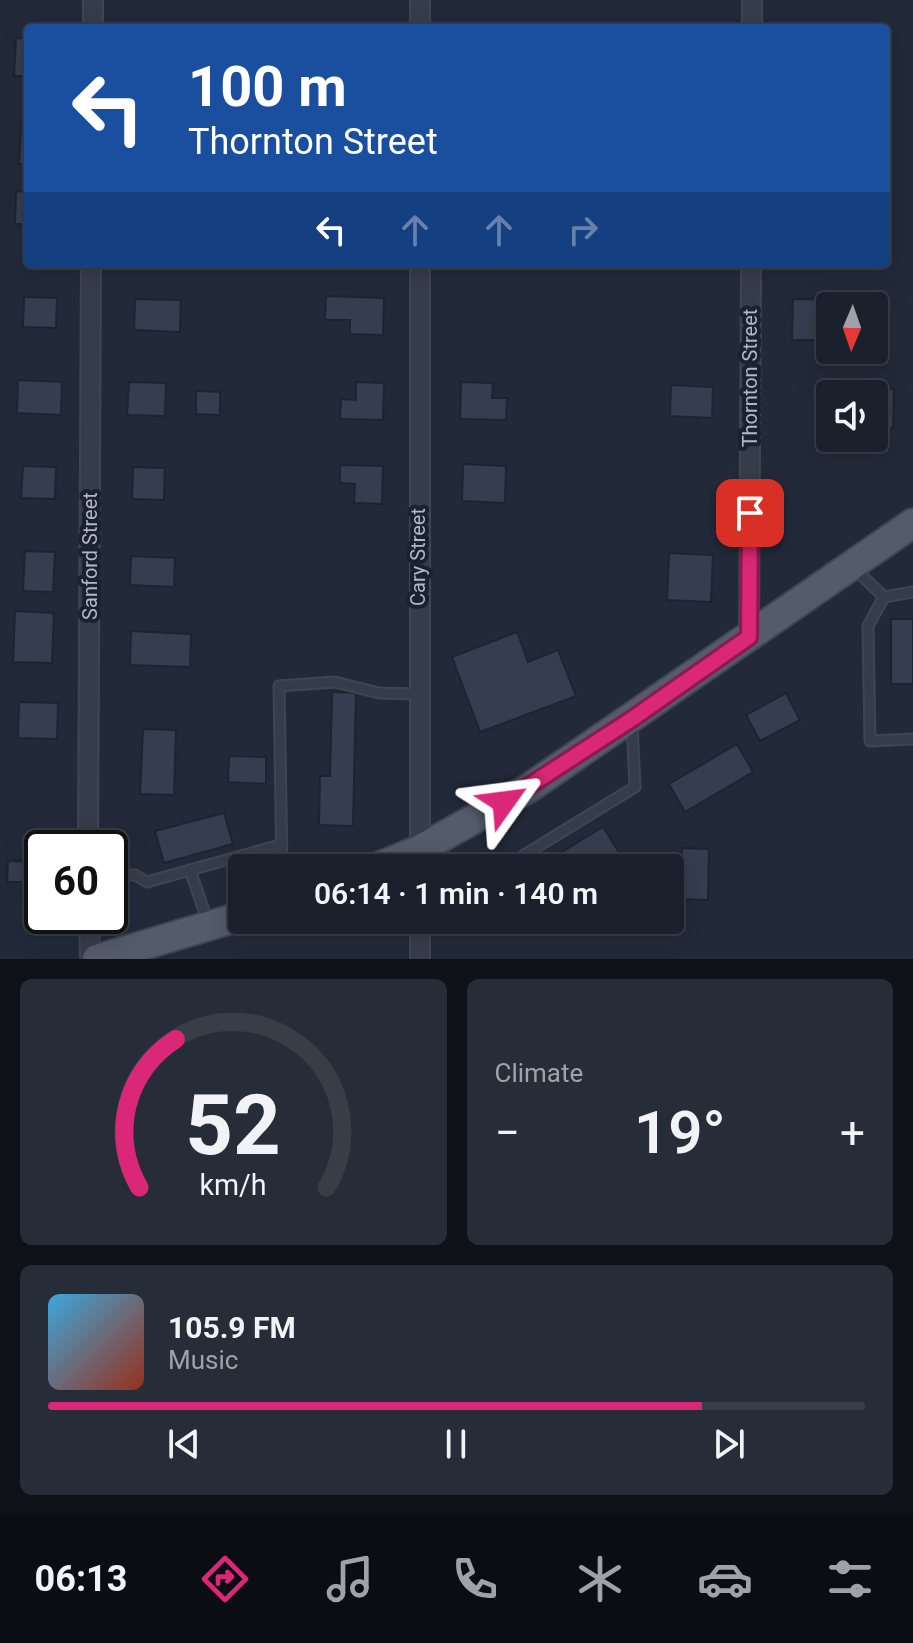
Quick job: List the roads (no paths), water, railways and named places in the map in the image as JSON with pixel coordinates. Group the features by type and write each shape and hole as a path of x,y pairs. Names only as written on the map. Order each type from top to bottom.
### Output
{"main road":[{"path":"423,854 632,719 913,523"},
{"path":"97,959 228,920"}],"street":[{"path":"93,0 93,24"},
{"path":"420,0 420,24"},
{"path":"752,0 752,24"},
{"name":"Sanford Street","path":"88,830 91,268"},
{"name":"Cary Street","path":"420,268 417,694 423,854"},
{"name":"Thornton Street","path":"749,637 751,268"},
{"path":"89,934 90,959"},
{"path":"420,934 420,959"}],"lane":[{"path":"852,565 884,597"},
{"path":"884,597 913,592"},
{"path":"884,597 868,626 870,741 913,739"},
{"path":"281,854 279,686 335,682 379,693 417,694"},
{"path":"526,854 635,787 632,719"},
{"path":"128,875 147,882 280,845"},
{"path":"190,870 209,925"}]}
